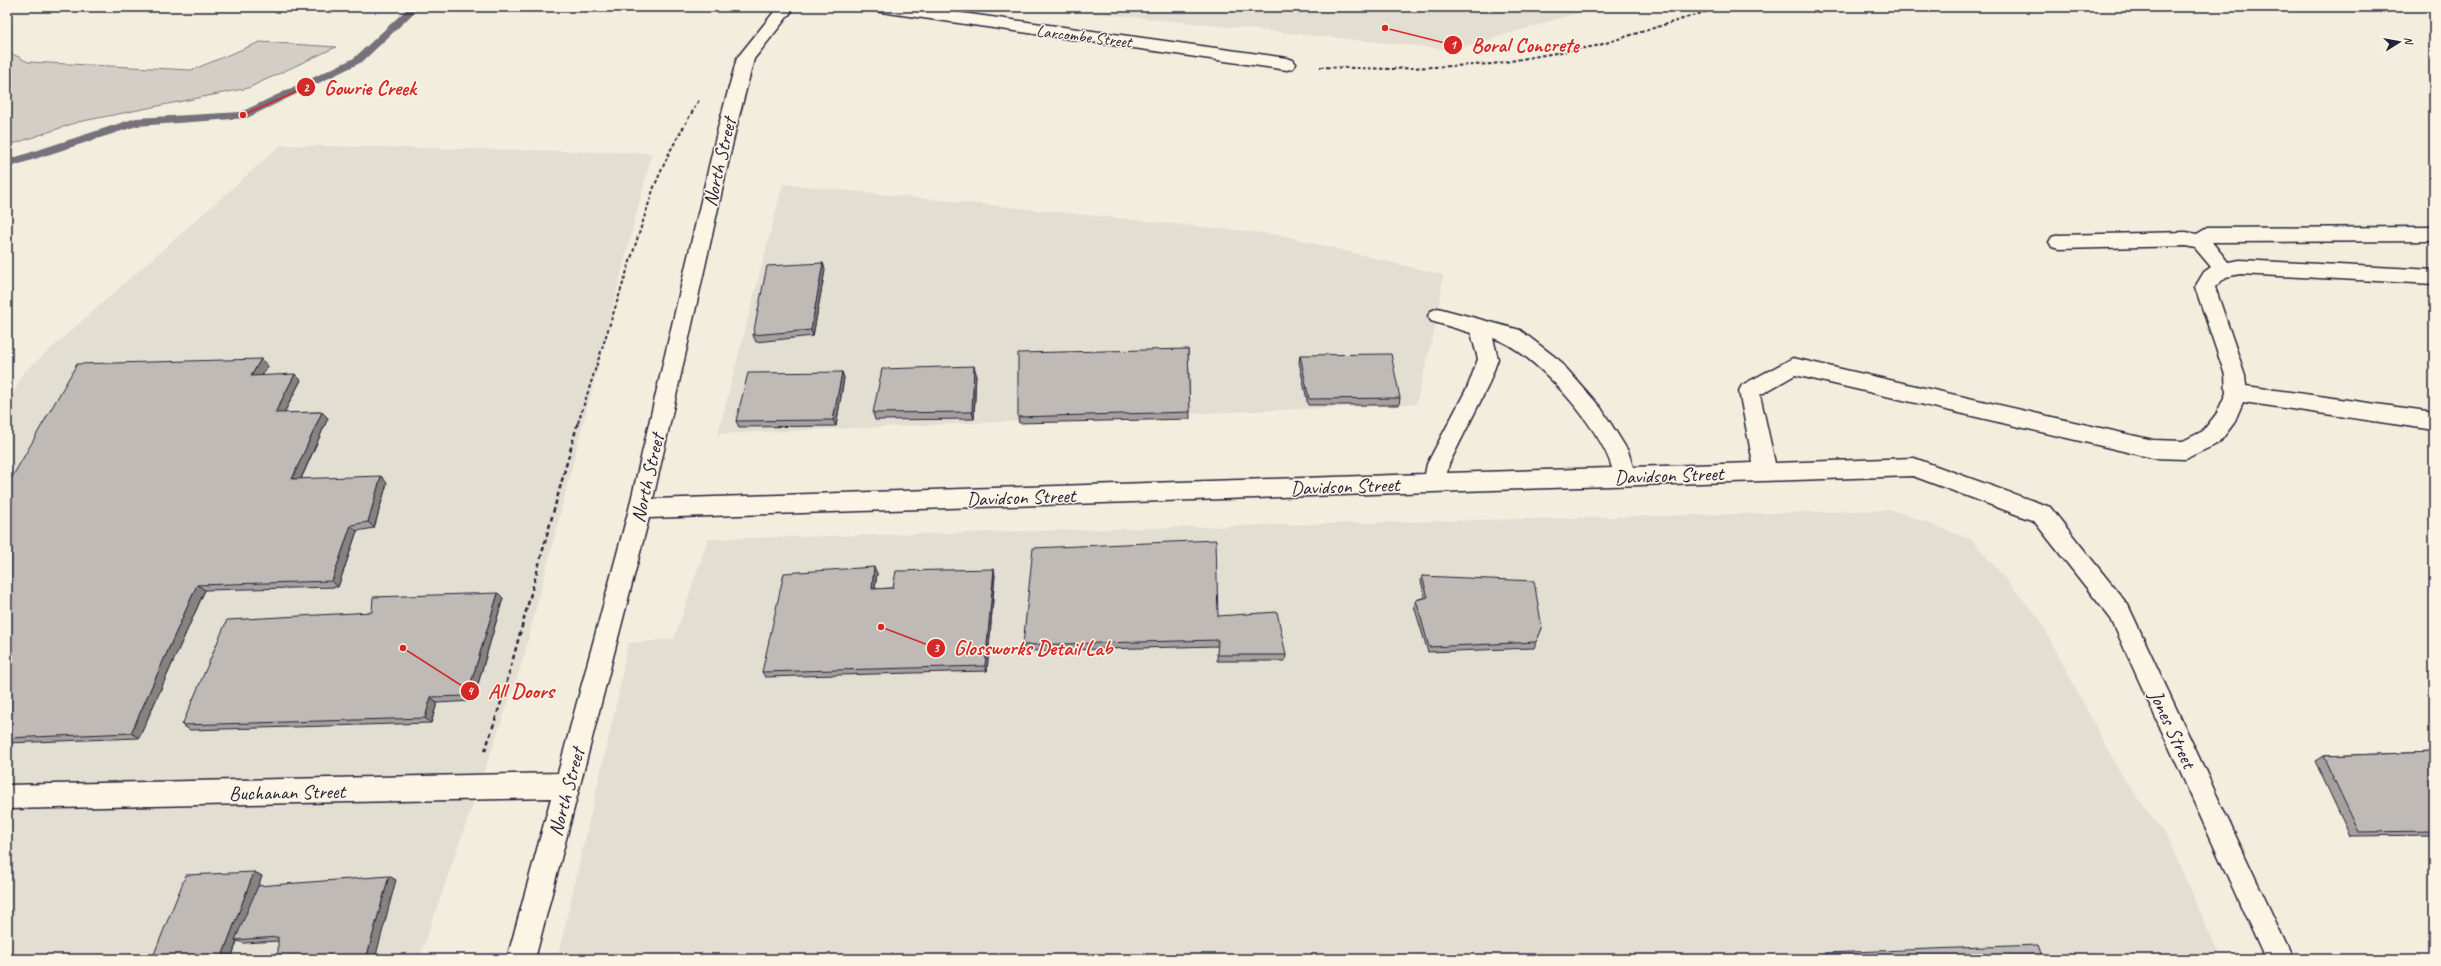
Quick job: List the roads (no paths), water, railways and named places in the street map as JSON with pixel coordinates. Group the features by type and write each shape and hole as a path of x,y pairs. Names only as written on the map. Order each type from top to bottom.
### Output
{"street":[{"name":"North Street","path":"521,959 640,509 727,128 746,58 787,7"},
{"name":"Larcombe Street","path":"881,7 1287,64"},
{"path":"2201,242 2207,235 2227,234 2434,234"},
{"path":"2059,242 2186,240 2201,242 2224,270"},
{"path":"1766,472 1749,391 1793,366 2153,449 2185,450 2211,437 2226,417 2236,393 2235,375 2205,287 2208,279 2217,272 2240,267 2363,276 2434,277"},
{"path":"1438,316 1513,336 1552,366 1593,414 1620,457 1625,477"},
{"path":"1434,483 1438,464 1478,386 1488,359 1480,326"},
{"path":"2236,393 2434,421"},
{"name":"Davidson Street","path":"640,509 1914,467 2042,514"},
{"name":"Jones Street","path":"2042,514 2120,612 2279,959"},
{"name":"Buchanan Street","path":"7,797 568,785"}],"waterway":[{"path":"7,164 136,122 243,115 358,60 415,7"}],"place":[{"name":"Boral Concrete","path":"1385,28"},
{"name":"Gowrie Creek","path":"243,115"},
{"name":"Glossworks Detail Lab","path":"881,627"},
{"name":"All Doors","path":"403,648"}]}
